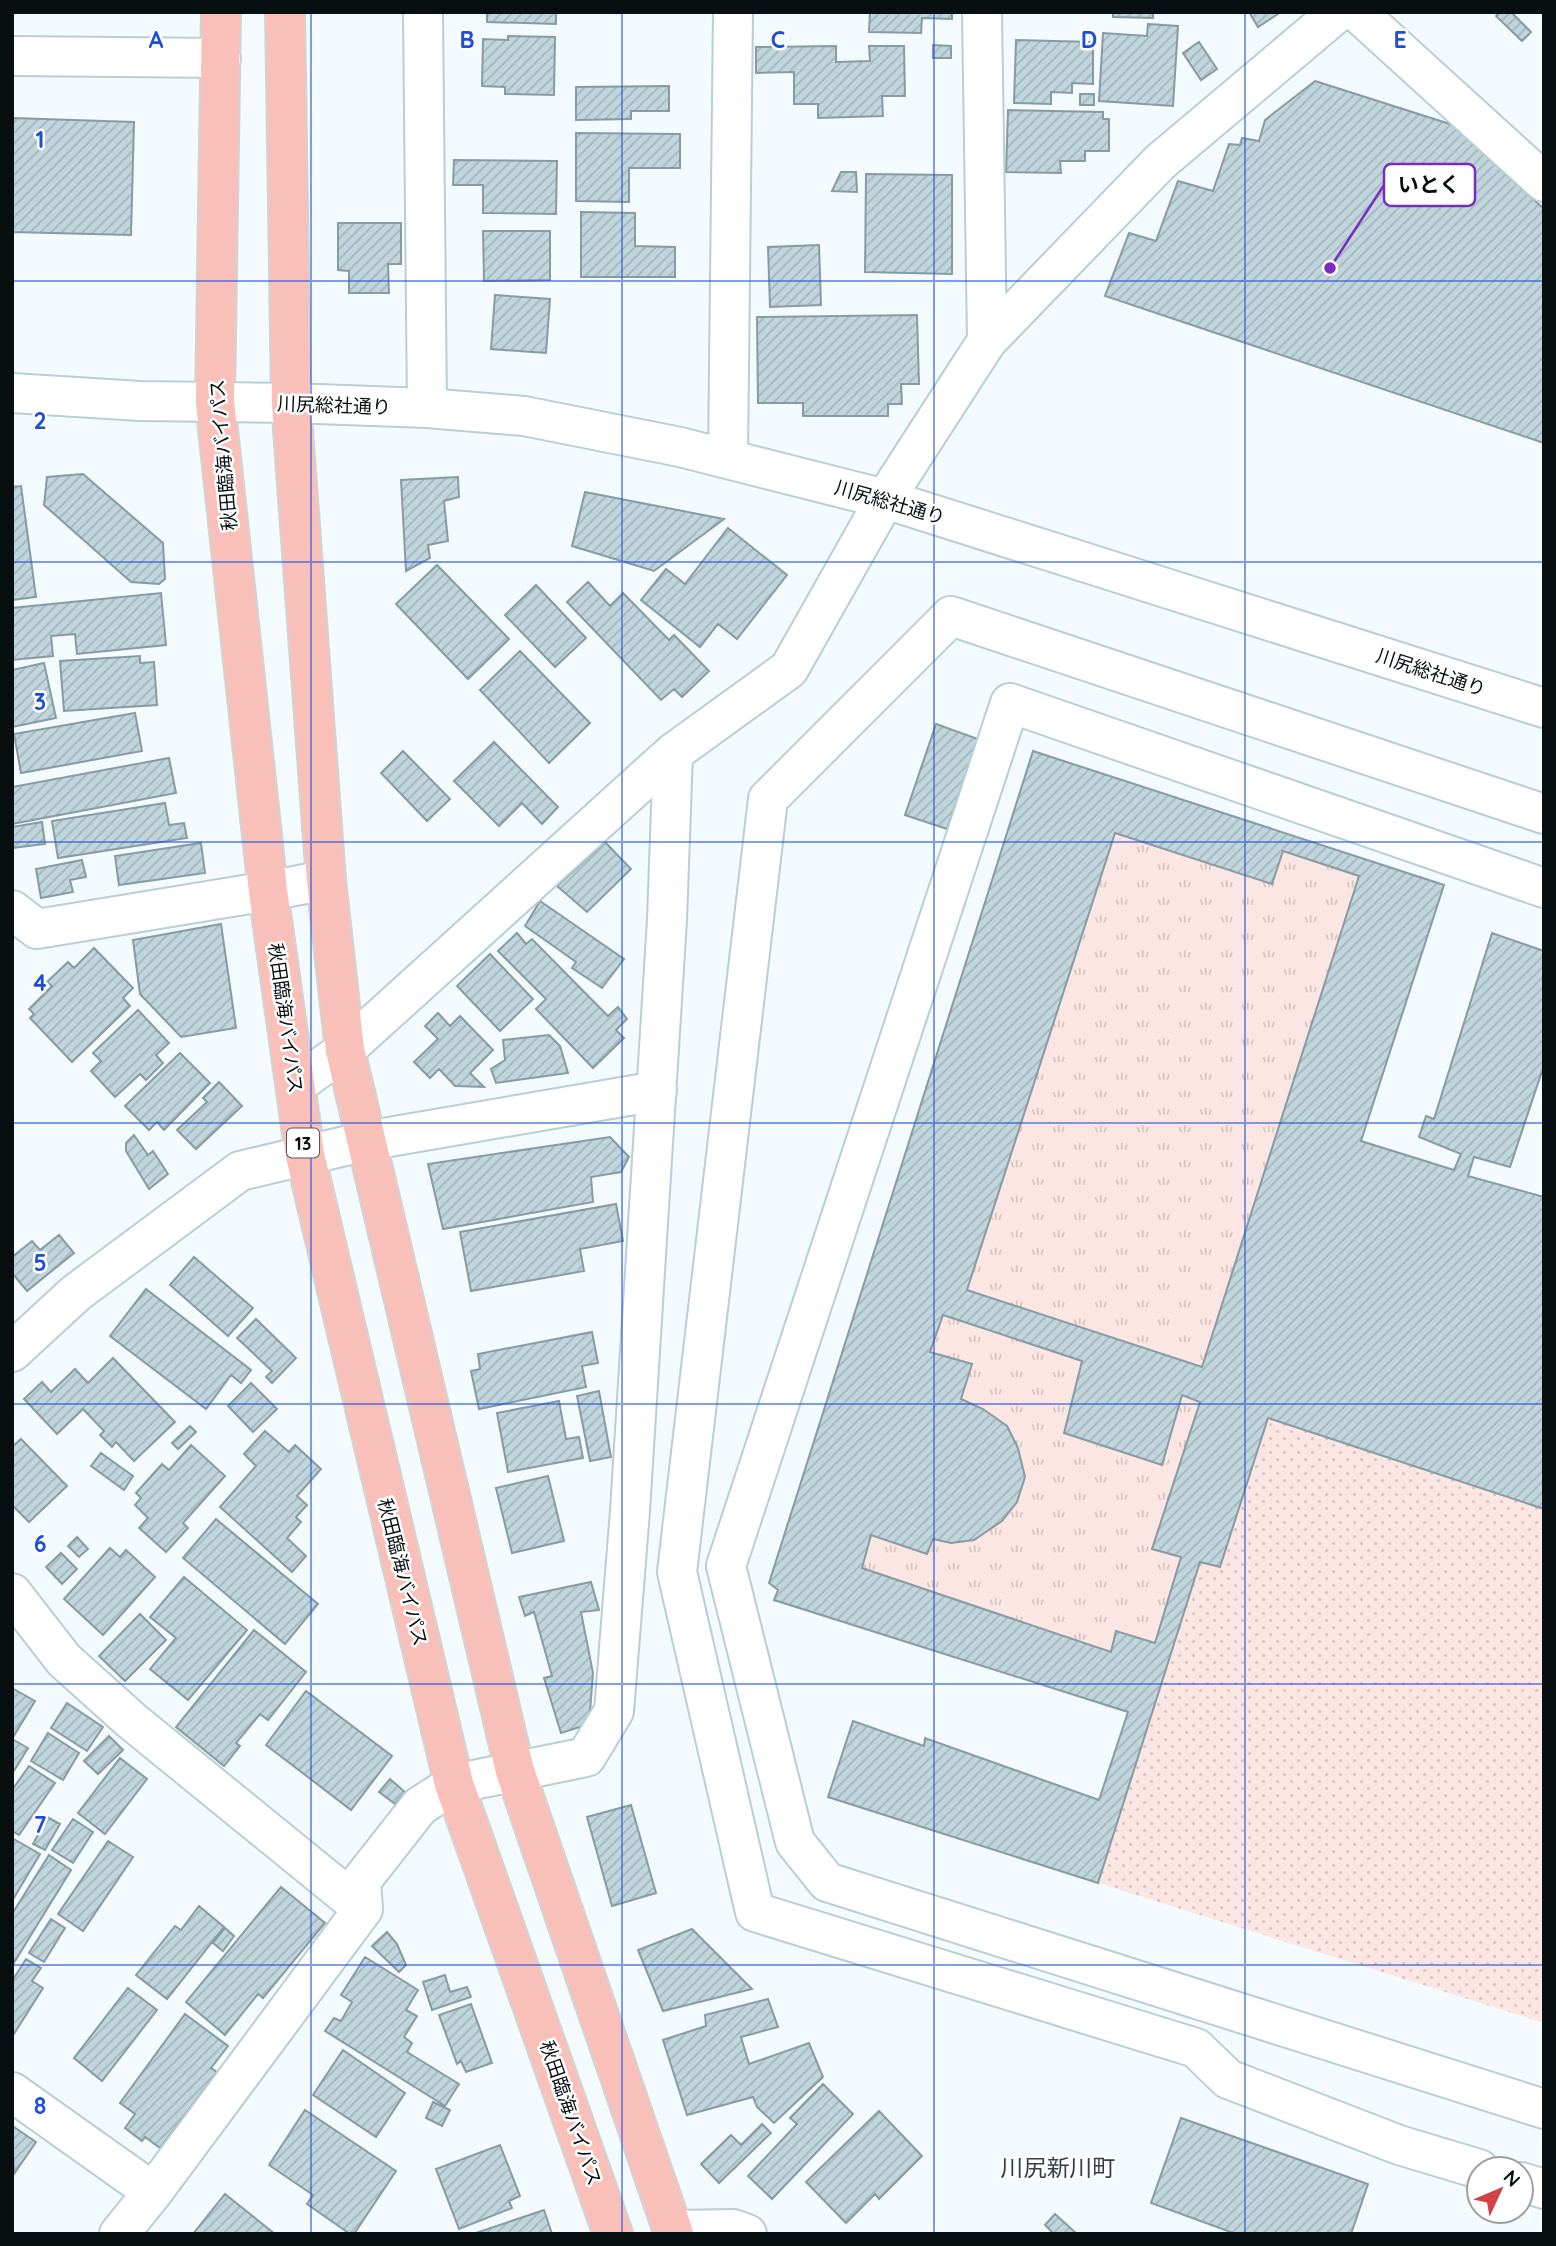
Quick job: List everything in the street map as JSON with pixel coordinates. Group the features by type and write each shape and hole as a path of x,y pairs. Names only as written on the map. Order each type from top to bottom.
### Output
{"highway":[{"name":"秋田臨海バイパス","path":"221,12 215,402 268,891 305,1155 454,1784 613,2234"},
{"path":"285,12 291,403 326,880 345,1050 514,1771 673,2232"}],"street":[{"path":"423,12 427,408"},
{"path":"728,457 733,12"},
{"path":"982,12 988,341"},
{"path":"296,1085 345,1050 673,753 789,669 885,499 988,341 1160,162 1338,12"},
{"path":"1357,12 1544,182"},
{"path":"12,56 221,58"},
{"name":"川尻総社通り","path":"12,393 140,401 427,408 524,416 728,457 885,499 1544,708"},
{"path":"1465,2165 1399,2145 1228,2080 1196,2048 755,1912 677,1572 768,799 951,616 1544,814"},
{"path":"1544,888 1010,703 726,1566 795,1843 827,1882 1544,2109"},
{"path":"119,2234 363,1909 360,1881 420,1806 454,1784 586,1758 614,1711 630,1511 657,1091 673,753"},
{"path":"12,910 37,929 326,880"},
{"path":"12,1353 76,1293 240,1171 366,1141 657,1091"},
{"path":"12,1593 64,1660 132,1721 363,1909"},
{"path":"12,2092 153,2192"},
{"path":"673,2232 733,2229 747,2234"}],"green space":[{"path":"1115,833 1272,884 1283,851 1359,876 1202,1367 968,1290"},
{"path":"943,1315 1082,1361 1064,1433 1161,1465 1182,1395 1200,1402 1152,1548 1181,1557 1155,1643 1117,1631 1111,1652 862,1568 871,1535 951,1543 974,1540 1002,1521 1025,1478 1017,1448 1006,1428 989,1413 961,1399 972,1364 930,1352"},
{"path":"1268,1418 1544,1509 1544,2023 1098,1883 1200,1562 1220,1567"}],"building":[{"path":"487,12 556,12 556,24 487,22"},
{"path":"870,12 952,12 952,19 922,18 921,33 869,32"},
{"path":"1113,12 1153,12 1153,18 1113,17"},
{"path":"1249,12 1281,12 1258,27"},
{"path":"1500,12 1511,12 1531,32 1522,41 1496,16"},
{"path":"1148,24 1178,26 1173,106 1099,101 1103,33 1147,36"},
{"path":"508,36 555,37 554,95 505,94 505,87 482,86 483,39 508,40"},
{"path":"1016,40 1093,42 1093,84 1072,83 1072,93 1051,92 1051,104 1014,103"},
{"path":"1199,42 1217,69 1201,80 1183,53"},
{"path":"933,45 951,46 951,58 933,58"},
{"path":"836,46 836,62 870,61 869,46 904,46 905,96 882,96 883,116 818,118 818,104 794,104 794,72 756,73 756,47"},
{"path":"1315,81 1453,125 1544,209 1544,443 1105,296 1129,233 1156,241 1178,181 1213,191 1229,144 1240,145 1242,138 1259,141 1265,120"},
{"path":"669,86 669,111 631,111 631,119 576,120 576,87"},
{"path":"1080,94 1094,94 1094,105 1080,105"},
{"path":"1008,110 1103,112 1103,119 1109,119 1109,151 1085,151 1085,161 1060,161 1061,173 1006,172"},
{"path":"12,118 134,122 131,235 12,232"},
{"path":"576,133 680,134 680,168 629,168 629,202 576,201"},
{"path":"454,160 557,161 556,214 483,213 483,185 453,185"},
{"path":"841,172 856,172 857,192 832,191"},
{"path":"866,174 952,175 952,274 865,272"},
{"path":"581,212 635,213 635,246 675,247 675,277 581,277"},
{"path":"338,223 401,223 401,264 388,264 389,293 349,293 349,271 338,270"},
{"path":"483,231 550,231 550,280 484,281"},
{"path":"819,245 821,305 770,307 768,247"},
{"path":"495,295 550,299 546,353 491,349"},
{"path":"917,315 919,384 901,384 902,404 888,404 888,416 803,416 803,403 758,403 757,317"},
{"path":"83,474 163,543 165,579 159,584 131,582 44,505 47,477"},
{"path":"458,477 459,497 444,501 448,541 428,545 430,558 406,571 401,480"},
{"path":"21,486 36,597 12,600 12,487"},
{"path":"585,492 724,519 654,571 572,546"},
{"path":"728,528 787,575 737,639 718,624 700,647 641,600 666,569 685,584"},
{"path":"437,565 509,639 468,679 396,604"},
{"path":"588,582 610,606 623,593 669,640 674,635 709,671 682,697 674,689 661,700 567,602"},
{"path":"536,585 586,638 555,667 505,615"},
{"path":"161,593 166,645 77,654 75,634 51,636 53,656 12,660 12,608"},
{"path":"520,651 590,723 549,763 480,690"},
{"path":"140,656 140,663 154,662 157,705 64,711 60,661"},
{"path":"44,663 56,718 12,727 12,670"},
{"path":"135,713 142,751 21,773 14,734"},
{"path":"936,724 978,739 947,829 905,815"},
{"path":"494,742 558,807 542,824 522,803 499,826 454,781"},
{"path":"403,751 450,799 427,821 381,773"},
{"path":"1033,751 1444,885 1361,1141 1454,1170 1461,1154 1419,1137 1426,1116 1434,1119 1492,933 1544,951 1544,1065 1510,1167 1474,1157 1468,1176 1544,1197 1544,1509 1268,1418 1220,1567 1200,1562 1098,1883 828,1797 853,1721 924,1746 925,1738 1099,1800 1128,1712 774,1600 778,1590 769,1583","holes":["1115,833 1272,884 1283,851 1359,876 1202,1367 967,1290","943,1315 1082,1361 1064,1433 1162,1465 1182,1395 1200,1402 1152,1549 1181,1557 1155,1643 1116,1631 1111,1652 862,1568 871,1535 927,1554 933,1539 951,1543 974,1540 1002,1521 1017,1502 1025,1477 1018,1448 1007,1426 983,1409 961,1399 972,1364 930,1352"]},
{"path":"169,758 176,793 12,824 12,787"},
{"path":"165,803 169,825 184,823 187,838 58,858 52,821"},
{"path":"42,822 45,844 12,848 12,827"},
{"path":"605,842 631,869 587,912 557,886"},
{"path":"201,843 205,873 119,885 115,856"},
{"path":"82,860 86,877 70,880 73,892 41,898 36,869"},
{"path":"540,901 624,959 602,988 572,968 576,962 525,926"},
{"path":"221,924 236,1028 181,1037 140,994 133,940"},
{"path":"517,933 526,944 532,939 608,1016 618,1007 627,1019 616,1030 624,1038 593,1068 536,1009 546,999 498,951"},
{"path":"94,948 133,988 123,998 130,1006 72,1062 30,1018 34,1014 29,1009 52,986 47,982 68,962 74,968"},
{"path":"490,954 533,999 500,1031 457,986"},
{"path":"138,1010 169,1043 156,1055 163,1063 146,1080 140,1074 115,1097 91,1071 101,1061 93,1053"},
{"path":"438,1013 450,1026 460,1016 493,1050 470,1073 484,1087 455,1086 439,1069 430,1078 414,1062 438,1039 425,1026"},
{"path":"549,1035 560,1046 568,1073 496,1083 491,1069 505,1060 503,1040"},
{"path":"180,1053 210,1083 164,1130 157,1122 149,1130 125,1106"},
{"path":"219,1082 242,1106 196,1149 177,1130 207,1102 203,1098"},
{"path":"134,1135 148,1155 153,1151 168,1174 149,1189 126,1151 126,1143"},
{"path":"610,1137 629,1157 621,1172 591,1177 593,1202 443,1229 428,1164"},
{"path":"616,1204 623,1241 580,1249 584,1271 471,1291 460,1232"},
{"path":"59,1235 74,1253 27,1291 12,1273 12,1257 32,1241 40,1250"},
{"path":"194,1257 253,1308 228,1336 170,1285"},
{"path":"146,1289 251,1370 241,1383 231,1375 206,1409 110,1336"},
{"path":"256,1319 296,1358 272,1383 266,1377 272,1371 237,1338"},
{"path":"592,1332 598,1363 582,1366 586,1387 479,1409 471,1371 480,1369 478,1354"},
{"path":"113,1358 175,1422 134,1461 116,1442 112,1447 100,1435 104,1431 83,1409 57,1434 24,1399 42,1382 51,1392 75,1369 88,1383"},
{"path":"251,1383 277,1409 253,1432 228,1406"},
{"path":"599,1391 611,1457 590,1461 577,1396"},
{"path":"559,1401 566,1439 579,1437 583,1458 508,1472 497,1413"},
{"path":"190,1426 196,1432 178,1449 172,1443"},
{"path":"265,1431 289,1452 295,1445 321,1469 297,1496 307,1505 296,1517 301,1522 287,1538 306,1556 292,1572 220,1507 256,1466 244,1454"},
{"path":"21,1439 67,1486 29,1522 12,1505 12,1447"},
{"path":"191,1445 225,1476 183,1523 188,1528 166,1552 139,1528 148,1518 135,1505 141,1498 136,1493 162,1464 169,1470"},
{"path":"101,1453 133,1476 124,1490 91,1466"},
{"path":"548,1476 564,1541 512,1553 496,1488"},
{"path":"216,1519 318,1604 285,1644 183,1558"},
{"path":"77,1537 88,1549 79,1557 68,1546"},
{"path":"110,1548 120,1557 126,1550 155,1577 103,1635 64,1599"},
{"path":"61,1553 77,1569 62,1584 46,1567"},
{"path":"184,1577 247,1630 188,1700 150,1669 176,1638 150,1617"},
{"path":"591,1582 599,1610 581,1612 593,1673 589,1724 561,1733 544,1678 552,1676 534,1612 525,1616 519,1597"},
{"path":"140,1614 166,1640 125,1681 99,1656"},
{"path":"254,1630 306,1672 268,1720 260,1714 236,1743 240,1746 224,1766 176,1727"},
{"path":"12,1688 35,1701 12,1739"},
{"path":"306,1691 392,1756 351,1810 266,1745"},
{"path":"67,1703 103,1727 87,1751 51,1728"},
{"path":"48,1733 79,1753 63,1780 31,1761"},
{"path":"109,1736 123,1750 98,1774 84,1761"},
{"path":"12,1739 28,1748 12,1774"},
{"path":"120,1758 147,1779 105,1834 78,1813"},
{"path":"29,1766 55,1783 19,1835 12,1831 12,1790"},
{"path":"390,1779 405,1792 395,1804 379,1792"},
{"path":"631,1805 656,1893 612,1906 587,1817"},
{"path":"47,1817 60,1824 45,1850 33,1844"},
{"path":"73,1819 93,1832 73,1863 52,1850"},
{"path":"12,1838 40,1854 12,1901"},
{"path":"108,1841 133,1857 83,1931 58,1914"},
{"path":"49,1855 71,1870 12,1966 12,1914"},
{"path":"281,1887 325,1923 263,1998 258,1994 225,2035 186,2002"},
{"path":"199,1906 224,1927 167,1999 136,1975 175,1926 181,1930"},
{"path":"51,1919 65,1928 44,1962 29,1953"},
{"path":"225,1928 234,1936 223,1951 213,1943"},
{"path":"692,1929 752,1989 663,2011 638,1950"},
{"path":"387,1932 397,1944 406,1965 399,1972 372,1946"},
{"path":"365,1957 418,1990 406,2010 417,2016 404,2037 412,2043 407,2052 459,2084 445,2106 325,2031 334,2018 341,2021 352,2002 341,1995"},
{"path":"26,1959 41,1968 32,1981 43,1988 12,2037 12,1981"},
{"path":"445,1975 450,1992 467,1987 471,1997 432,2010 423,1982"},
{"path":"128,1988 157,2010 102,2081 74,2058"},
{"path":"768,1999 778,2027 741,2037 749,2064 809,2043 823,2077 774,2123 757,2107 753,2097 687,2115 663,2040 706,2026 705,2015"},
{"path":"471,2004 492,2063 466,2072 461,2061 457,2064 439,2015"},
{"path":"185,2014 228,2046 211,2068 217,2072 160,2148 145,2137 142,2141 125,2128 135,2114 120,2103"},
{"path":"343,2050 405,2093 376,2137 313,2095"},
{"path":"823,2084 853,2114 772,2199 748,2176 797,2124 790,2118"},
{"path":"433,2102 450,2110 442,2126 426,2118"},
{"path":"305,2110 396,2171 354,2234 350,2234 307,2204 313,2195 269,2165"},
{"path":"879,2111 922,2156 879,2199 875,2194 846,2223 806,2182"},
{"path":"1181,2118 1368,2184 1351,2234 1236,2234 1151,2203"},
{"path":"762,2124 771,2133 719,2183 701,2164 731,2135 741,2145"},
{"path":"14,2127 36,2142 14,2174 12,2130"},
{"path":"500,2145 520,2196 509,2201 512,2208 459,2229 436,2169"},
{"path":"225,2194 275,2234 193,2234"},
{"path":"544,2210 552,2234 473,2234"},
{"path":"1055,2214 1077,2234 1054,2234 1045,2225"}],"place":[{"name":"いとく","path":"1330,268"}],"district":[{"name":"川尻新川町","path":"1058,2167"}]}
